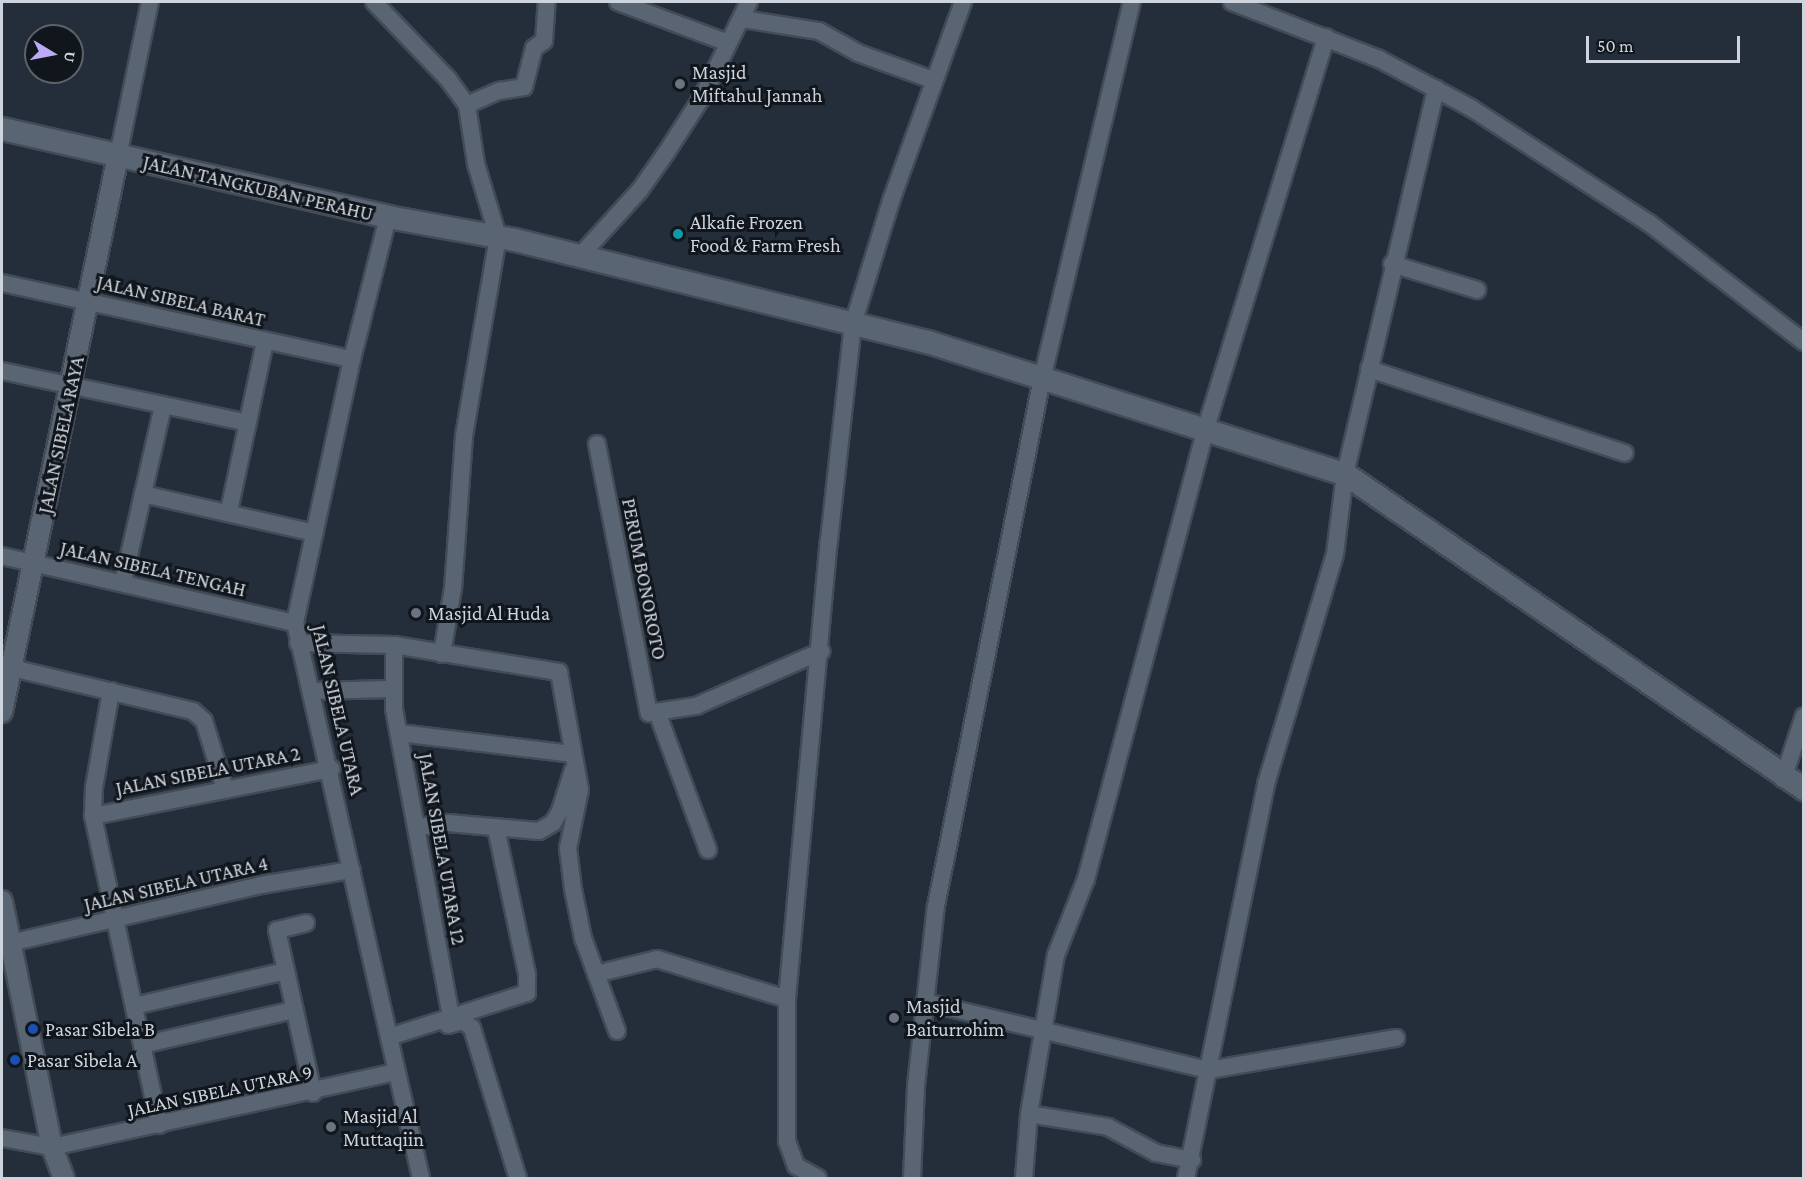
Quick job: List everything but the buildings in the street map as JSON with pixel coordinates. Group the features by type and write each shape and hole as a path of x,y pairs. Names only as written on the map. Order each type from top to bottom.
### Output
{"main road":[{"name":"JALAN TANGKUBAN PERAHU","path":"2,129 388,218 507,238 928,342 1344,474 1783,778 1803,789"}],"street":[{"path":"118,156 150,2"},
{"path":"374,2 448,79 467,105 476,164 507,238 464,436 453,588 442,654"},
{"path":"467,105 499,91 524,87 534,48 544,41 547,2"},
{"path":"618,2 728,43"},
{"path":"576,255 640,190 666,153 701,99 728,43 743,19 749,2"},
{"path":"818,1179 796,1166 787,1141 787,999 800,840 822,651 829,541 853,324 891,201 963,2"},
{"path":"912,1179 916,1086 936,906 1042,379 1132,2"},
{"path":"1232,2 1380,59 1471,108 1631,211 1803,342"},
{"path":"743,19 819,31 858,52 933,80"},
{"path":"1024,1179 1029,1114 1056,955 1086,879 1205,430 1326,37"},
{"path":"1186,1179 1192,1160 1266,784 1335,554 1344,474 1392,264 1436,89"},
{"name":"JALAN SIBELA RAYA","path":"2,712 118,156"},
{"name":"JALAN SIBELA UTARA","path":"388,218 352,359 295,623 298,643 331,769 421,1179"},
{"path":"1392,264 1477,290"},
{"name":"JALAN SIBELA BARAT","path":"2,283 265,342 352,359"},
{"path":"229,511 265,342"},
{"path":"1369,369 1625,453"},
{"path":"2,371 248,423"},
{"path":"123,582 163,406"},
{"name":"PERUM BONOROTO","path":"597,444 649,713 657,712 708,850"},
{"path":"143,494 229,511 315,533"},
{"name":"JALAN SIBELA TENGAH","path":"2,556 295,623"},
{"path":"298,643 394,645 559,672 580,790 568,859 579,922 617,1031"},
{"name":"JALAN SIBELA UTARA 12","path":"394,645 392,689 419,827 451,1017"},
{"path":"657,712 696,706 822,651"},
{"path":"12,668 187,708 199,715 225,789"},
{"path":"311,691 392,689"},
{"path":"111,691 94,787 93,816 159,1125"},
{"path":"1783,778 1803,716"},
{"path":"399,733 573,758"},
{"path":"419,827 448,823 539,831 553,823 568,790 573,758"},
{"name":"JALAN SIBELA UTARA 2","path":"93,816 331,769"},
{"path":"389,1040 451,1017 523,996 528,988 496,828"},
{"name":"JALAN SIBELA UTARA 4","path":"8,949 116,919 261,885 352,870"},
{"path":"2,901 8,949 52,1147 64,1179"},
{"path":"306,923 277,930 313,1093"},
{"path":"596,974 643,960 787,999"},
{"path":"134,1006 286,971"},
{"path":"926,1002 1042,1027 1209,1070 1396,1038"},
{"path":"142,1045 294,1010"},
{"path":"389,1040 463,1021 469,1023 518,1179"},
{"name":"JALAN SIBELA UTARA 9","path":"52,1147 313,1093 397,1072"},
{"path":"1029,1114 1108,1127 1156,1153 1192,1160"},
{"path":"2,1138 52,1147"}],"place":[{"name":"Masjid Miftahul Jannah","path":"680,84"},
{"name":"Alkafie Frozen Food & Farm Fresh","path":"678,234"},
{"name":"Masjid Al Huda","path":"416,613"},
{"name":"Masjid Baiturrohim","path":"894,1018"},
{"name":"Pasar Sibela B","path":"33,1029"},
{"name":"Pasar Sibela A","path":"15,1060"},
{"name":"Masjid Al Muttaqiin","path":"331,1127"}]}
